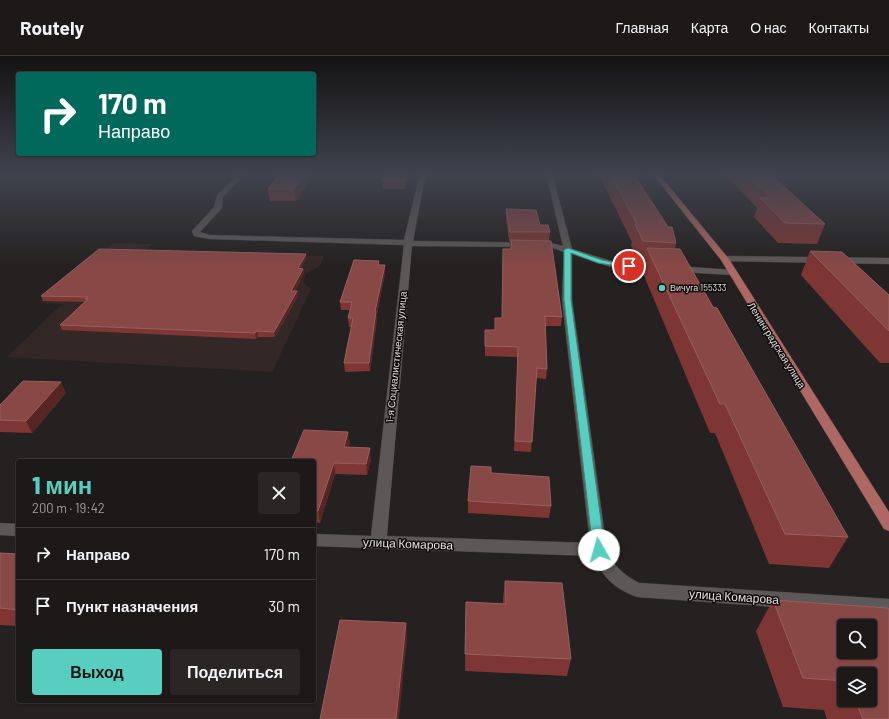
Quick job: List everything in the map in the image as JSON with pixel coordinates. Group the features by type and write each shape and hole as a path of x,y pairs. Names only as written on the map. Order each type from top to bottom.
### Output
{"main road":[{"name":"Ленинградская улица","path":"680,204 725,259 889,525"}],"street":[{"path":"219,204 218,208 196,231 198,234 225,238 551,245 614,264 732,272"},
{"name":"1-я Социалистическая улица","path":"378,543 408,243 416,204"},
{"name":"улица Комарова","path":"557,204 568,250 567,300 599,550 603,564 616,579 636,590 889,607"},
{"path":"725,259 889,261"},
{"path":"0,529 16,530"},
{"name":"улица Комарова","path":"316,540 599,550"}],"shaded area":[{"path":"113,243 152,244 143,253 324,256 320,266 306,274 303,282 311,289 272,372 7,357 62,304 39,303"}],"building":[{"path":"626,204 653,204 668,227 672,227 676,243 643,241 635,224 637,224"},
{"path":"766,204 803,204 825,224 785,223"},
{"path":"506,209 536,210 540,225 548,225 550,232 510,232"},
{"path":"511,240 551,241 562,317 545,316 547,369 537,368 532,442 515,441 518,347 485,346 485,330 495,330 495,318 502,318 503,249 512,249"},
{"path":"647,248 680,249 713,307 717,308 848,537 785,534 725,404 720,404"},
{"path":"99,249 306,254 298,268 303,269 291,291 297,291 274,332 257,331 255,333 60,325 88,299 85,299 88,297 41,296"},
{"path":"810,251 842,252 889,295 889,331"},
{"path":"354,260 379,261 378,265 385,265 375,311 369,363 344,363 353,318 348,318 352,302 340,302"},
{"path":"23,381 61,382 26,421 0,420 0,405"},
{"path":"304,430 348,432 344,447 370,448 366,464 334,463 318,511 316,511 316,459 292,459"},
{"path":"471,466 491,467 491,473 549,477 551,506 468,501"},
{"path":"0,553 16,554 16,610 0,608"},
{"path":"505,581 562,583 571,659 465,654 466,602 506,604"},
{"path":"773,600 888,608 889,719 863,719 858,707 877,707 877,667 837,667 837,680 803,678"},
{"path":"340,620 406,623 396,719 320,719"}],"place":[{"name":"Вичуга 155333","path":"662,288"}],"route":[{"path":"599,550 567,300 568,250 601,262 629,266"}]}
